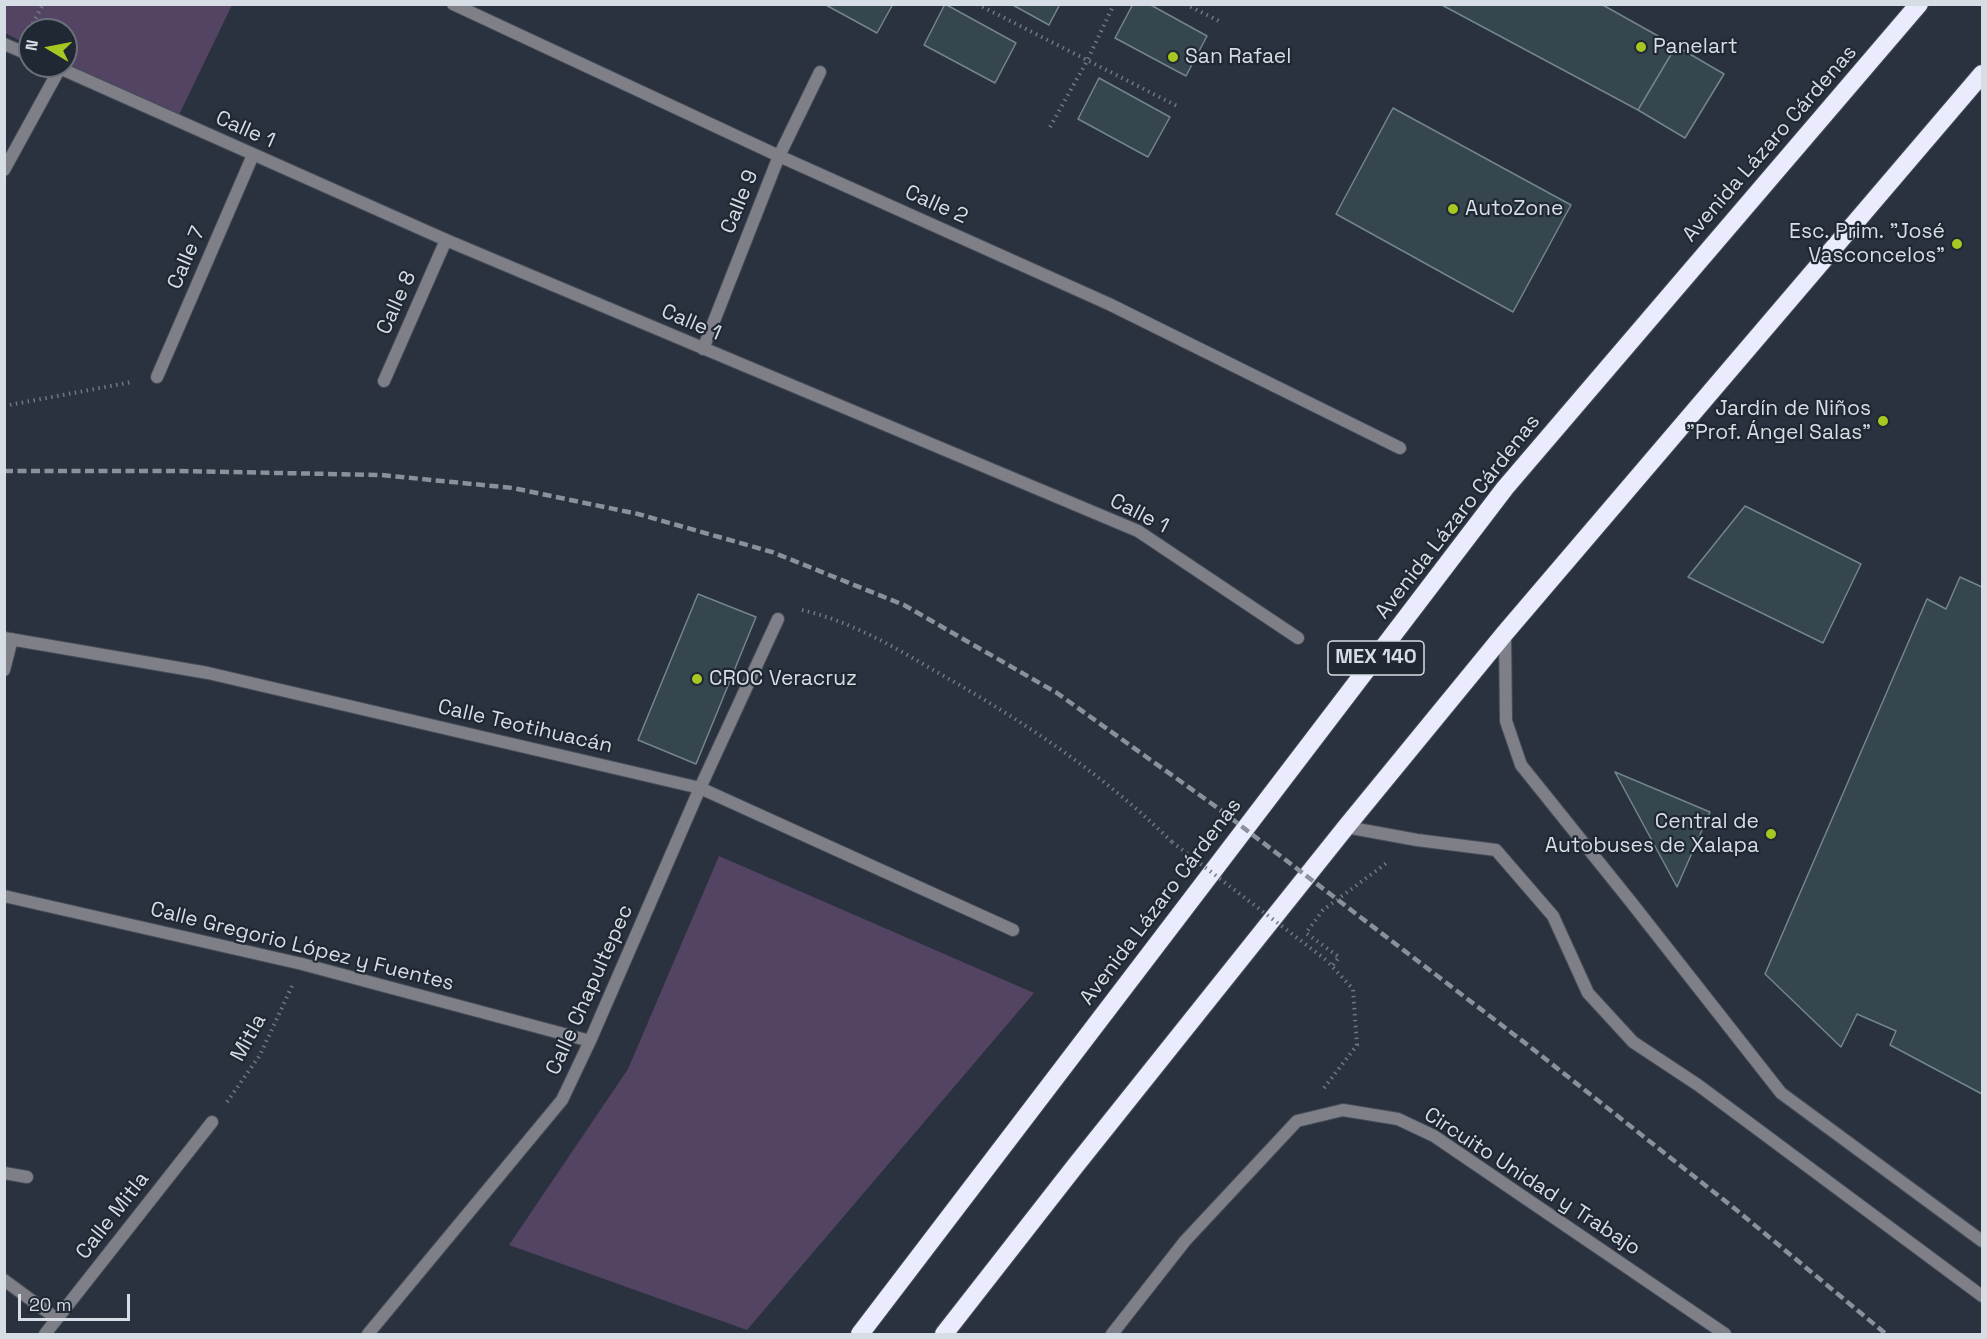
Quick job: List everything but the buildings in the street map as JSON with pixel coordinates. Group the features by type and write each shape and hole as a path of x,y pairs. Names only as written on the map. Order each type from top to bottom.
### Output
{"highway":[{"name":"Avenida Lázaro Cárdenas","path":"860,1335 1505,488 1919,4"},
{"path":"944,1335 1076,1164 1505,633 1983,74"}],"street":[{"name":"Calle 2","path":"453,4 779,156 1109,304 1400,448"},
{"path":"4,44 18,50"},
{"name":"Calle 9","path":"703,349 779,156 820,72"},
{"name":"Calle 1","path":"78,76 446,240 1138,531 1298,638"},
{"path":"4,170 52,78"},
{"name":"Calle 7","path":"156,377 253,155"},
{"name":"Calle 8","path":"384,381 446,240"},
{"name":"Calle Chapultepec","path":"368,1335 562,1100 700,788 778,619"},
{"path":"1505,633 1506,721 1521,765 1639,911 1781,1094 1983,1241"},
{"path":"4,670 8,638"},
{"name":"Calle Teotihuacán","path":"8,638 208,673 700,788 1013,930"},
{"path":"1346,827 1417,840 1496,850 1554,916 1588,993 1633,1042 1698,1085 1983,1296"},
{"name":"Calle Gregorio López y Fuentes","path":"4,896 302,964 590,1041"},
{"name":"Circuito Unidad y Trabajo","path":"1298,1121 1343,1110 1398,1119 1434,1136 1725,1335"},
{"path":"1112,1335 1185,1241 1298,1121"},
{"name":"Calle Mitla","path":"45,1335 212,1122"},
{"path":"4,1173 27,1177"},
{"path":"4,1280 57,1319"}],"path":[{"path":"36,18 43,4"},
{"path":"976,4 1177,106"},
{"path":"1050,127 1087,61 1114,4"},
{"path":"1185,4 1221,22"},
{"path":"4,406 156,377"},
{"path":"778,619 789,611 803,609 858,629 901,651 1021,723 1102,779 1143,813 1172,842 1333,965 1353,989 1357,1045 1298,1121"},
{"path":"1333,965 1339,957 1306,933 1323,910 1417,840"},
{"name":"Mitla","path":"212,1122 260,1055 302,964"}],"shaded area":[{"path":"4,5 232,5 178,117 78,69 78,18 18,18 18,40 5,33"},
{"path":"719,856 1034,993 747,1330 509,1245 628,1069"}],"railway":[{"path":"4,471 178,471 381,475 513,488 638,514 772,552 904,605 1057,693 1215,806 1529,1046 1734,1208 1886,1334"}],"place":[{"name":"Panelart","path":"1641,47"},
{"name":"San Rafael","path":"1173,57"},
{"name":"AutoZone","path":"1453,209"},
{"name":"Esc. Prim. \"José Vasconcelos\"","path":"1957,244"},
{"name":"Jardín de Niños \"Prof. Ángel Salas\"","path":"1883,421"},
{"name":"CROC Veracruz","path":"697,679"},
{"name":"Central de Autobuses de Xalapa","path":"1771,834"}]}
